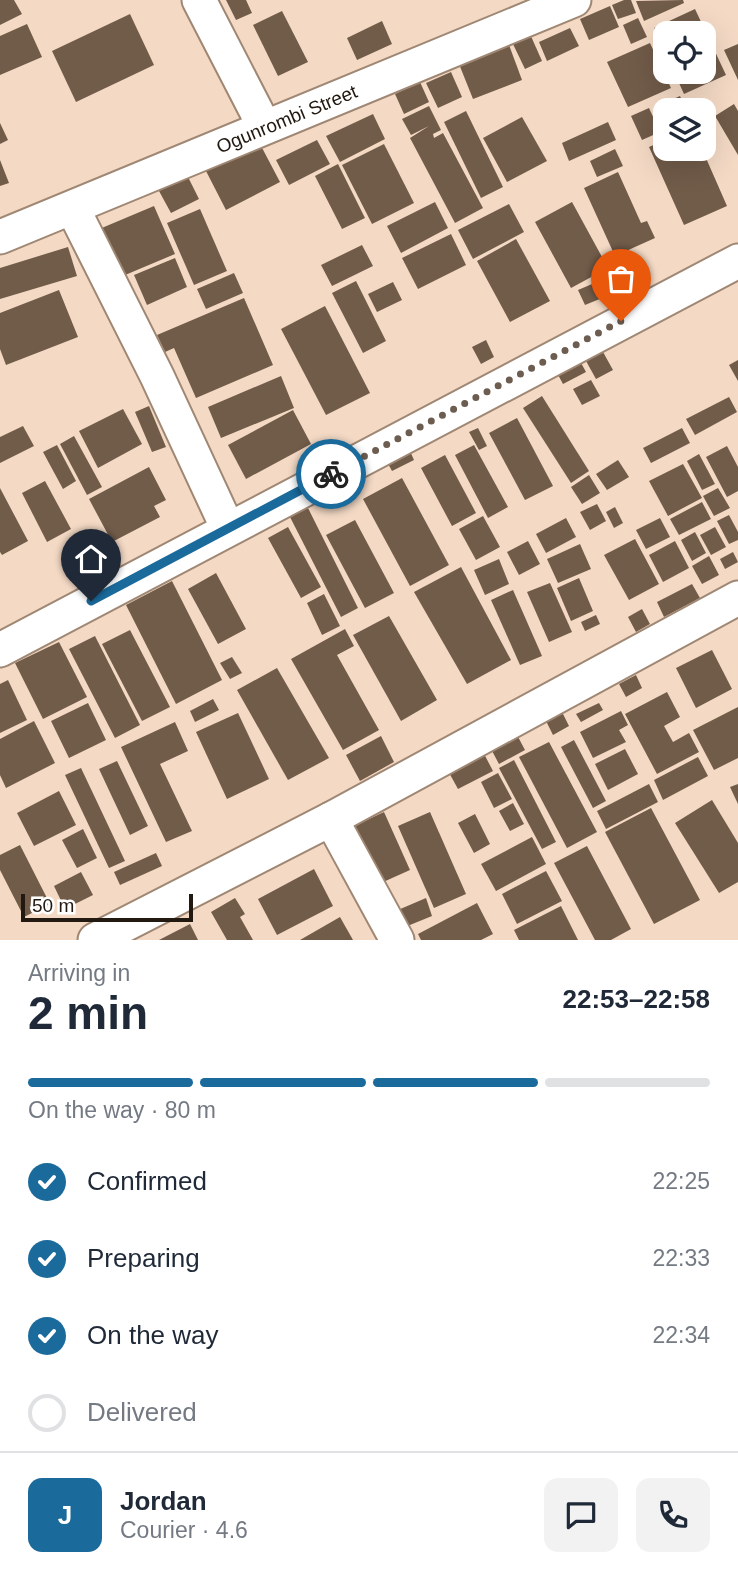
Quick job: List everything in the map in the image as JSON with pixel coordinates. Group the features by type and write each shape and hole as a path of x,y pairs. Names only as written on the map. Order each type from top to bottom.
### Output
{"street":[{"path":"199,0 264,126"},
{"name":"Ogunrombi Street","path":"0,237 73,209 555,4"},
{"path":"73,209 157,376 228,529"},
{"path":"0,650 738,261"},
{"path":"95,940 331,819 738,598"},
{"path":"331,819 397,940"}],"building":[{"path":"0,0 14,0 22,14 0,25"},
{"path":"226,0 246,0 252,13 236,20"},
{"path":"631,0 636,13 618,19 612,5"},
{"path":"683,0 684,3 644,21 636,1"},
{"path":"610,6 619,27 589,40 580,19"},
{"path":"695,9 701,21 669,21"},
{"path":"282,11 308,62 278,76 253,25"},
{"path":"130,14 154,65 76,102 52,51"},
{"path":"638,18 647,37 631,44 623,25"},
{"path":"382,21 392,44 357,60 347,38"},
{"path":"27,24 42,57 0,75 0,36"},
{"path":"570,28 579,46 547,61 539,42"},
{"path":"530,34 542,61 525,69 512,42"},
{"path":"650,43 653,49 653,84 669,84 671,88 628,107 607,62"},
{"path":"738,44 738,80 724,50"},
{"path":"509,45 522,80 473,99 459,64"},
{"path":"716,54 726,75 716,80"},
{"path":"451,72 462,97 438,108 426,83"},
{"path":"420,82 429,102 404,114 395,94"},
{"path":"679,84 706,84 684,94"},
{"path":"734,104 738,111 738,155 716,118"},
{"path":"429,106 441,130 433,134 434,138 443,133 483,208 455,223 410,138 429,126 411,135 402,119"},
{"path":"649,108 653,117 653,135 642,140 631,116"},
{"path":"466,111 503,187 481,198 444,122"},
{"path":"373,114 385,139 340,162 326,136"},
{"path":"522,117 547,161 507,182 483,138"},
{"path":"608,122 616,140 569,161 562,143"},
{"path":"0,123 8,140 0,144"},
{"path":"317,140 330,164 289,185 276,160"},
{"path":"260,144 280,182 226,210 206,171"},
{"path":"384,144 414,203 372,224 342,165"},
{"path":"615,149 623,166 597,177 590,161"},
{"path":"0,160 9,183 0,186"},
{"path":"655,161 707,161 727,206 684,225"},
{"path":"338,164 365,218 342,229 315,176"},
{"path":"618,172 641,223 647,221 655,238 615,256 584,188"},
{"path":"188,177 199,199 171,213 159,191"},
{"path":"435,202 448,228 401,253 387,226"},
{"path":"572,202 608,268 571,288 535,222"},
{"path":"509,204 524,232 473,259 458,230"},
{"path":"154,206 175,254 118,278 97,230"},
{"path":"200,209 227,271 194,285 167,223"},
{"path":"451,234 466,265 418,289 402,258"},
{"path":"516,239 550,301 510,322 477,261"},
{"path":"362,245 373,266 332,286 321,265"},
{"path":"68,247 77,276 0,299 0,268"},
{"path":"175,258 187,287 147,305 134,275"},
{"path":"234,273 243,293 206,309 197,289"},
{"path":"618,273 624,289 585,305 578,290"},
{"path":"356,281 386,341 363,353 332,293"},
{"path":"393,282 402,300 377,312 368,294"},
{"path":"59,290 78,337 6,365 0,349 0,313"},
{"path":"244,298 273,365 196,398 174,348 165,352 157,335"},
{"path":"325,306 370,393 326,415 281,329"},
{"path":"486,340 494,357 481,364 472,347"},
{"path":"603,352 613,370 596,379 586,361"},
{"path":"738,360 738,381 729,365"},
{"path":"580,361 586,372 563,384 557,373"},
{"path":"281,376 294,408 221,438 208,407"},
{"path":"591,380 600,396 582,405 573,389"},
{"path":"542,396 589,471 571,483 523,408"},
{"path":"729,397 737,412 695,435 686,419"},
{"path":"149,406 166,447 152,452 135,412"},
{"path":"123,409 142,444 98,468 79,431"},
{"path":"293,410 311,444 246,479 228,445"},
{"path":"517,418 553,486 525,500 489,433"},
{"path":"23,426 34,446 0,463 0,437"},
{"path":"478,428 487,446 479,450 469,432"},
{"path":"682,428 690,443 651,463 643,448"},
{"path":"74,436 102,487 87,495 60,444"},
{"path":"57,445 76,481 63,489 43,452"},
{"path":"474,445 508,507 488,518 455,455"},
{"path":"727,446 738,467 738,491 727,497 706,457"},
{"path":"409,449 414,460 392,471 386,460"},
{"path":"699,454 715,484 702,490 687,461"},
{"path":"445,455 476,513 452,526 421,468"},
{"path":"618,460 629,477 607,490 596,474"},
{"path":"683,464 702,498 668,516 649,481"},
{"path":"149,467 166,500 154,506 160,517 112,542 89,499"},
{"path":"589,475 600,493 582,504 571,487"},
{"path":"402,478 449,565 410,586 363,499"},
{"path":"45,481 71,529 47,542 22,493"},
{"path":"0,488 28,541 2,555 0,552"},
{"path":"718,488 730,508 714,516 703,496"},
{"path":"702,502 711,519 679,535 670,519"},
{"path":"597,504 606,521 590,530 580,512"},
{"path":"615,507 623,523 614,528 606,512"},
{"path":"308,508 358,608 341,617 290,517"},
{"path":"729,515 738,532 738,540 729,544 717,521"},
{"path":"483,516 500,547 476,560 459,529"},
{"path":"566,518 576,537 546,553 536,534"},
{"path":"660,518 670,537 646,549 636,530"},
{"path":"355,520 394,593 365,608 326,535"},
{"path":"288,527 321,587 301,598 268,538"},
{"path":"715,527 726,547 711,555 700,535"},
{"path":"695,532 706,553 692,561 681,540"},
{"path":"635,539 659,584 629,600 604,555"},
{"path":"528,541 540,564 519,575 507,552"},
{"path":"675,541 689,568 663,582 649,555"},
{"path":"580,544 591,569 558,583 547,559"},
{"path":"733,552 738,562 725,569 720,559"},
{"path":"709,556 719,575 702,584 692,566"},
{"path":"499,559 509,584 485,595 474,570"},
{"path":"461,567 511,660 467,684 414,592"},
{"path":"216,573 246,629 218,644 188,589"},
{"path":"579,578 593,611 571,621 557,588"},
{"path":"172,581 222,680 176,704 126,605"},
{"path":"550,583 572,632 549,642 527,592"},
{"path":"692,584 700,598 664,617 657,602"},
{"path":"513,590 542,656 520,665 491,600"},
{"path":"324,594 340,626 322,635 307,603"},
{"path":"642,609 650,624 636,632 628,617"},
{"path":"596,615 600,624 585,631 581,622"},
{"path":"389,616 437,700 401,721 353,635"},
{"path":"345,629 354,646 337,655 379,730 343,750 291,659"},
{"path":"130,630 170,707 142,721 102,644"},
{"path":"95,636 140,725 115,738 69,649"},
{"path":"59,642 87,697 43,719 15,663"},
{"path":"712,650 732,689 696,708 676,668"},
{"path":"232,657 242,673 230,679 220,663"},
{"path":"277,668 329,758 288,780 237,690"},
{"path":"636,675 642,688 626,697 619,684"},
{"path":"8,680 27,720 0,733 0,684"},
{"path":"667,692 680,717 664,726 673,742 689,733 699,752 657,774 625,714"},
{"path":"213,699 219,710 195,722 190,711"},
{"path":"88,703 106,740 69,758 51,721"},
{"path":"599,703 603,710 581,722 576,714"},
{"path":"738,707 738,758 714,770 693,730"},
{"path":"621,711 628,725 619,730 626,742 593,758 580,732"},
{"path":"562,712 569,726 553,735 546,721"},
{"path":"238,713 269,779 227,799 196,732"},
{"path":"34,721 55,763 6,788 0,775 0,739"},
{"path":"175,722 188,751 160,764 192,831 166,842 121,747"},
{"path":"517,735 525,750 499,764 491,749"},
{"path":"381,736 394,762 360,781 346,755"},
{"path":"574,740 606,801 593,808 561,747"},
{"path":"549,742 597,832 567,848 519,757"},
{"path":"625,749 638,774 608,790 595,764"},
{"path":"482,750 493,771 458,789 447,769"},
{"path":"698,757 708,776 663,800 654,780"},
{"path":"514,760 556,842 542,849 499,768"},
{"path":"117,761 148,826 130,835 99,769"},
{"path":"81,768 125,861 109,868 65,775"},
{"path":"498,773 512,799 494,808 481,782"},
{"path":"649,784 658,802 606,829 597,811"},
{"path":"738,784 738,804 730,787"},
{"path":"59,791 76,825 34,846 17,813"},
{"path":"712,800 738,843 738,882 719,893 675,823"},
{"path":"513,803 524,824 510,831 499,811"},
{"path":"651,808 700,900 654,924 605,832"},
{"path":"384,812 410,870 381,883 354,826"},
{"path":"430,812 466,894 434,908 398,826"},
{"path":"475,814 490,844 474,853 458,823"},
{"path":"83,829 97,858 77,868 62,840"},
{"path":"532,837 546,864 496,891 481,864"},
{"path":"20,845 50,904 24,917 0,870 0,855"},
{"path":"587,846 631,929 611,940 595,940 554,863"},
{"path":"156,853 162,866 120,885 114,872"},
{"path":"314,869 333,906 277,935 258,899"},
{"path":"546,871 562,901 517,924 502,894"},
{"path":"81,872 93,895 65,909 54,886"},
{"path":"235,898 245,914 240,917 253,940 227,940 211,912"},
{"path":"426,898 432,916 405,927 398,910"},
{"path":"477,903 493,934 481,940 421,940 418,934"},
{"path":"561,906 578,940 519,940 514,930"},
{"path":"340,917 353,940 300,940"},
{"path":"190,924 198,940 159,940"}],"way so far":[{"path":"331,474 621,321"}],"route":[{"path":"91,601 331,474"}]}
